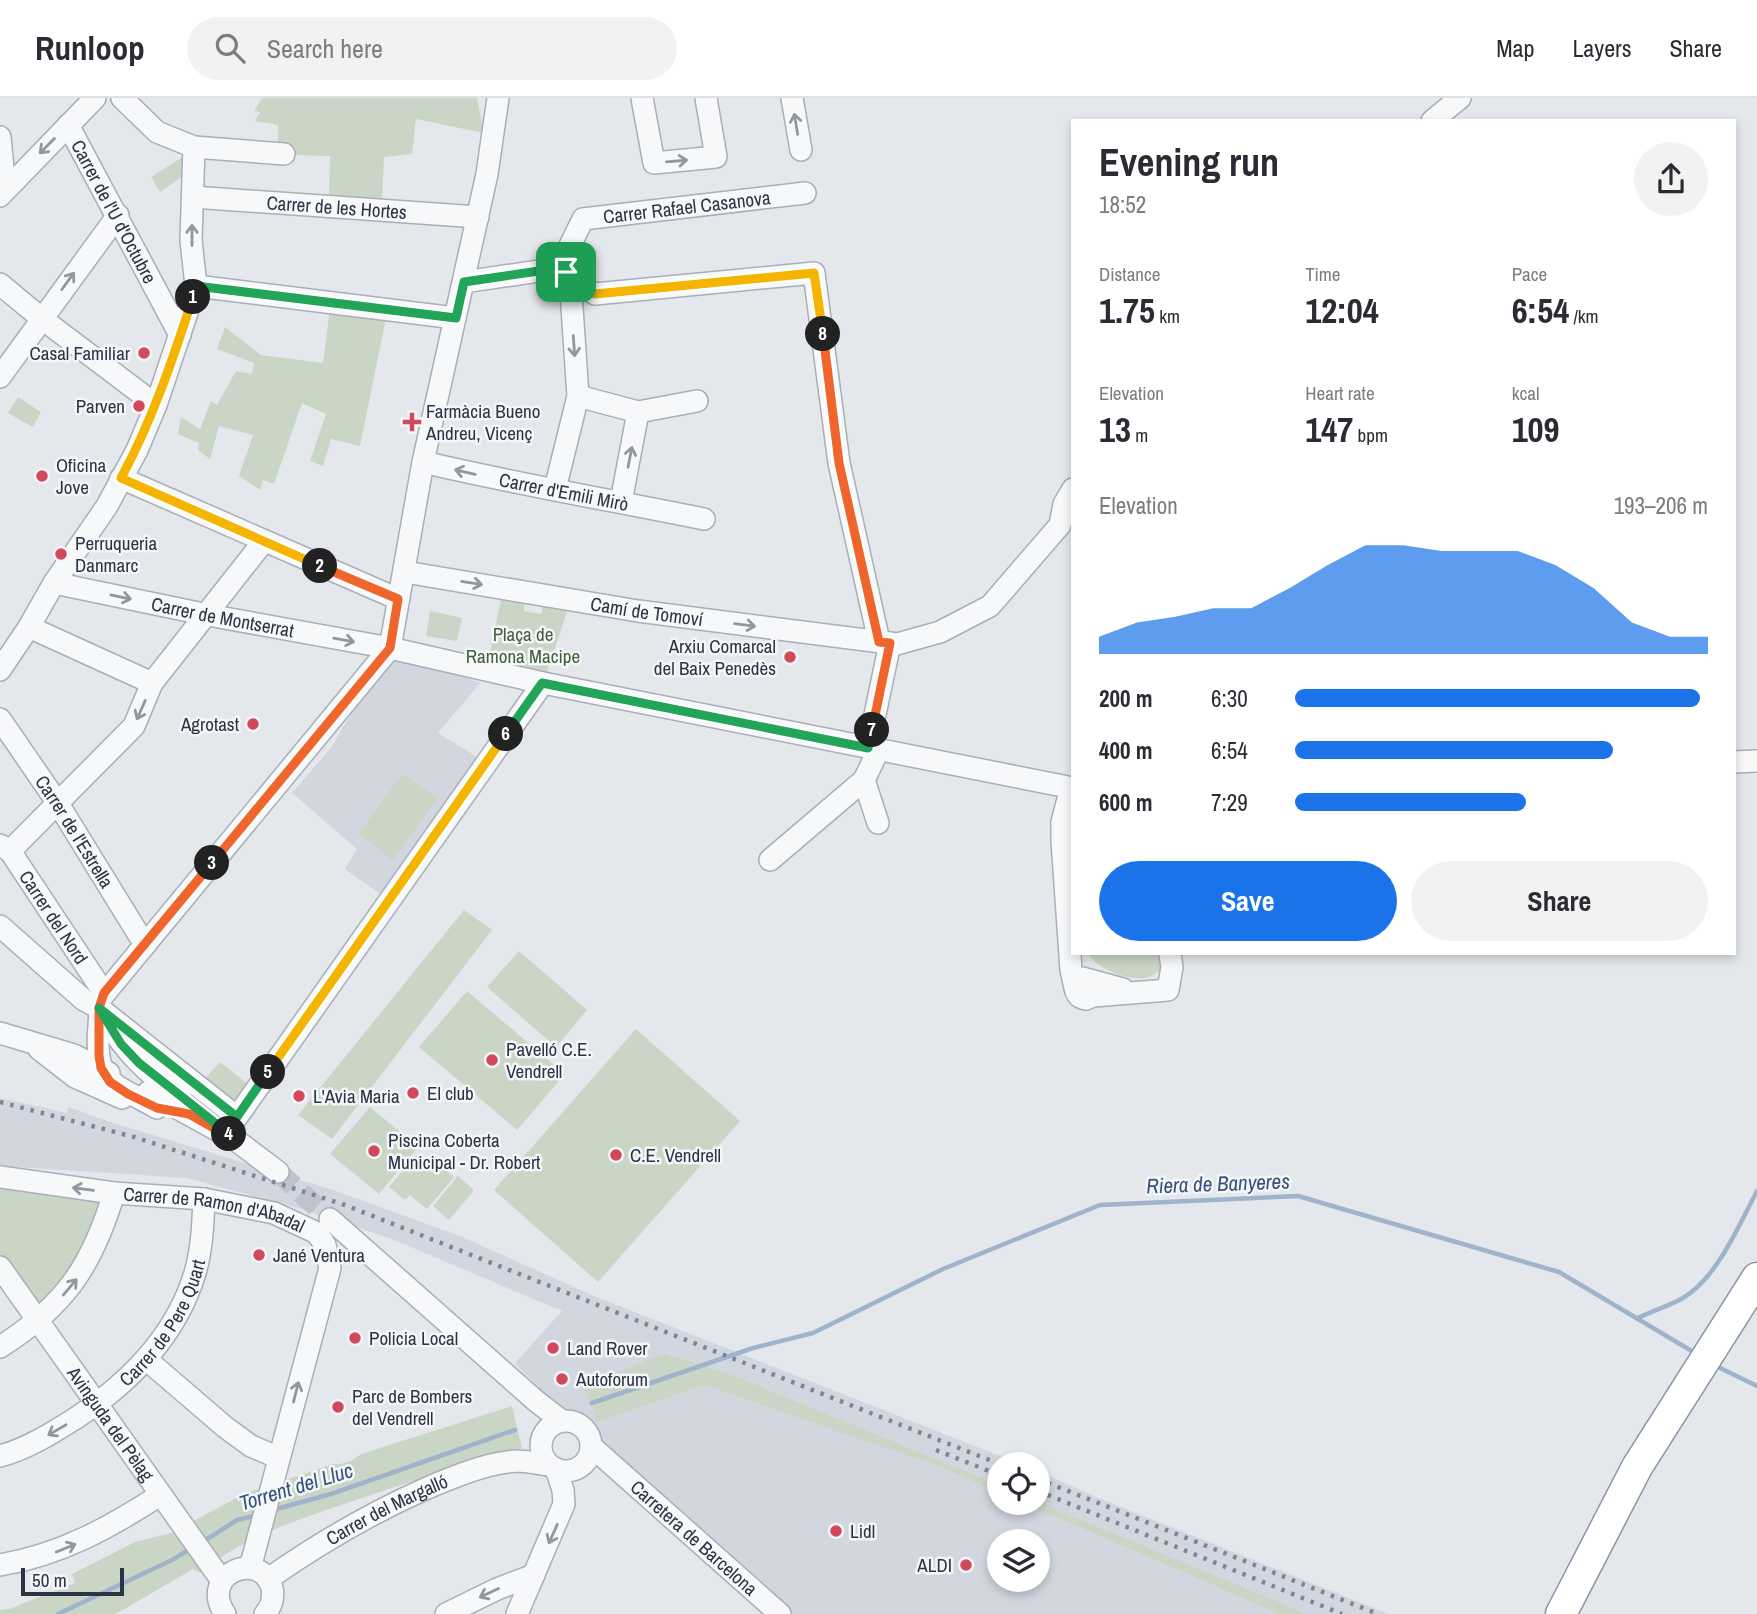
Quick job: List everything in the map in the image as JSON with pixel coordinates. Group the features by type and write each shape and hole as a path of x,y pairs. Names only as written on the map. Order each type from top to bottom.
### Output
{"highway":[{"path":"1561,1614 1637,1467 1756,1279"}],"street":[{"path":"3,192 95,98"},
{"path":"122,98 157,132 194,147 284,154"},
{"path":"102,1000 390,648 423,462 487,174 498,98"},
{"path":"642,98 654,163 716,158 706,98"},
{"path":"792,98 801,150"},
{"path":"1434,119 1460,98"},
{"name":"Carrer de l'U d'Octubre","path":"68,125 180,335"},
{"path":"0,137 3,192"},
{"path":"0,670 54,583 107,506 156,405 196,286 191,240 194,147"},
{"name":"Carrer Rafael Casanova","path":"564,273 583,219 805,193"},
{"name":"Carrer de les Hortes","path":"193,197 478,217"},
{"path":"0,377 118,215"},
{"path":"464,282 564,273 595,294 814,273 839,463 884,643 873,749 864,780 770,860"},
{"path":"555,489 578,396 564,273"},
{"path":"0,284 156,405"},
{"path":"196,286 456,318"},
{"path":"578,396 638,412 697,401"},
{"path":"621,502 638,412"},
{"name":"Carrer d'Emili Mirò","path":"423,462 523,485 704,519"},
{"path":"121,478 398,599"},
{"name":"Camí de Tomoví","path":"405,572 638,611 897,645 940,632 990,606 1060,524 1064,504 1071,492"},
{"path":"5,848 57,802 134,726 152,683 264,541"},
{"name":"Carrer de Montserrat","path":"54,583 208,615 390,648 542,683 1071,788"},
{"path":"29,627 152,683"},
{"path":"0,926 84,1000 102,1000 237,1117 542,683"},
{"name":"Carrer de l'Estrella","path":"0,719 57,802 145,945"},
{"path":"1736,762 1757,761"},
{"path":"864,780 878,823"},
{"path":"1071,792 1062,829 1071,970 1088,986 1135,992 1168,990 1172,967 1170,955"},
{"name":"Carrer del Nord","path":"5,848 102,1000 107,1035 150,1074 237,1141"},
{"path":"1080,955 1088,986"},
{"path":"0,1033 35,1045 70,1063 111,1095 189,1114"},
{"path":"70,1063 92,1043 107,1035 110,1055 101,1068"},
{"path":"70,1063 101,1068 189,1114 237,1141 278,1172"},
{"path":"101,1068 110,1082 157,1108"},
{"name":"Carrer de Ramon d'Abadal","path":"0,1177 114,1193 204,1199 274,1213 317,1233 329,1255 330,1268 260,1534 259,1574 273,1595 272,1603 265,1614"},
{"path":"0,1347 37,1320 73,1284 88,1262 104,1226 114,1193"},
{"name":"Carrer de Pere Quart","path":"0,1456 17,1452 61,1428 96,1404 147,1360 183,1305 195,1272 202,1238 204,1199"},
{"path":"330,1219 536,1401 563,1490 564,1504 517,1614"},
{"name":"Avinguda del Pèlag","path":"0,1267 217,1574"},
{"path":"147,1360 225,1427 251,1446 279,1458"},
{"name":"Carretera de Barcelona","path":"550,1447 573,1422 582,1427 589,1435 588,1455 607,1462 780,1614"},
{"path":"550,1447 571,1471 588,1455"},
{"name":"Carrer del Margalló","path":"217,1574 259,1574 380,1509 450,1479 486,1467 518,1461 550,1447"},
{"path":"0,1566 54,1552 80,1542 160,1494"},
{"path":"217,1574 218,1598 225,1614"},
{"path":"446,1614 497,1589 534,1575"}],"shaded area":[{"path":"390,648 480,683 438,733 482,760 383,896 345,869 357,849 292,793 331,748"},
{"path":"0,1098 67,1113 68,1107 333,1190 460,1236 594,1296 990,1452 987,1452 987,1481 733,1375 666,1353 598,1422 705,1385 940,1467 987,1488 987,1515 1050,1515 1279,1614 784,1614 619,1470 515,1363 562,1311 392,1239 305,1210 187,1178 0,1166"},
{"path":"1050,1476 1389,1614 1307,1614 1050,1507"}],"green space":[{"path":"262,98 477,98 484,133 416,119 412,154 384,157 382,199 329,196 330,156 289,155 278,145 278,125 255,121 260,112 254,111"},
{"path":"189,153 190,171 160,192 151,177"},
{"path":"330,308 387,313 360,446 331,439 323,466 310,461 326,414 302,403 274,484 263,480 260,490 239,476 253,435 219,426 210,459 198,450 199,443 178,434 181,417 200,429 211,401 217,405 236,371 252,374 254,363 217,349 225,327 261,355 323,363"},
{"path":"18,397 41,412 33,427 8,413"},
{"name":"Plaça de Ramona Macipe","path":"502,595 525,600 524,611 541,614 544,603 568,609 543,683 485,676"},
{"path":"430,611 462,618 457,641 426,636"},
{"path":"402,774 438,798 393,860 359,834"},
{"path":"464,910 492,930 332,1139 298,1115"},
{"path":"519,951 587,1010 556,1047 487,987"},
{"path":"1090,955 1164,955 1160,971 1148,977 1137,978 1121,976 1093,960"},
{"name":"Pavelló C.E. Vendrell","path":"467,991 565,1074 517,1130 419,1047"},
{"name":"C.E. Vendrell","path":"636,1029 740,1121 598,1282 494,1190"},
{"path":"220,1062 250,1086 240,1102 226,1103 202,1082"},
{"name":"Piscina Coberta Municipal - Dr. Robert","path":"370,1107 418,1147 379,1194 330,1154"},
{"path":"416,1155 432,1169 438,1163 454,1177 427,1209 410,1195 405,1200 389,1187"},
{"path":"458,1176 474,1190 449,1220 433,1206"},
{"path":"0,1187 106,1200 66,1281 39,1310 0,1255"},
{"path":"665,1353 733,1375 967,1472 987,1481 987,1488 940,1467 705,1385 598,1422 583,1386"},
{"path":"512,1406 522,1448 395,1487 273,1530 236,1548 200,1573 193,1569 116,1614 0,1614 0,1610 9,1609 75,1583 72,1574 135,1542 171,1533 244,1494"},
{"path":"1050,1507 1307,1614 1279,1614 1050,1515"}],"waterway":[{"path":"1638,1318 1683,1298 1706,1278 1735,1235 1757,1191"},
{"name":"Riera de Banyeres","path":"592,1403 753,1348 813,1333 943,1269 1100,1205 1298,1196 1559,1272 1695,1353"},
{"name":"Riera de Banyeres","path":"1714,1365 1757,1386"},
{"name":"Torrent del Lluc","path":"273,1510 331,1494 515,1430"},
{"name":"Torrent del Lluc","path":"201,1543 237,1520 258,1515"},
{"name":"Torrent del Lluc","path":"58,1614 190,1549"}],"tunnel":[{"path":"278,1172 330,1219"}],"railway":[{"path":"0,1102 134,1137 345,1205 987,1459"},
{"path":"936,1450 987,1470"},
{"path":"1050,1484 1378,1614"},
{"path":"1050,1496 1342,1614"}],"place":[{"name":"Casal Familiar","path":"144,353"},
{"name":"Parven","path":"139,406"},
{"name":"Farmàcia Bueno Andreu, Vicenç","path":"412,422"},
{"name":"Oficina Jove","path":"42,476"},
{"name":"Perruqueria Danmarc","path":"61,554"},
{"name":"Arxiu Comarcal del Baix Penedès","path":"790,657"},
{"name":"Agrotast","path":"253,724"},
{"name":"Pavelló C.E. Vendrell","path":"492,1060"},
{"name":"El club","path":"413,1093"},
{"name":"L'Avia Maria","path":"299,1096"},
{"name":"Piscina Coberta Municipal - Dr. Robert","path":"374,1151"},
{"name":"C.E. Vendrell","path":"616,1155"},
{"name":"Jané Ventura","path":"259,1255"},
{"name":"Policia Local","path":"355,1338"},
{"name":"Land Rover","path":"553,1348"},
{"name":"Autoforum","path":"562,1379"},
{"name":"Parc de Bombers del Vendrell","path":"338,1407"},
{"name":"Lidl","path":"836,1531"},
{"name":"ALDI","path":"966,1565"}],"route":[{"path":"566,272 559,268 464,282 456,318 196,286 156,405 121,478 398,599 390,648 104,993 99,1008 101,1068 110,1082 128,1094 157,1108 189,1114 237,1141 150,1074 121,1044 99,1008 237,1117 542,683 868,748 890,643 879,642 839,463 814,273 595,294 569,278 566,272"}]}
